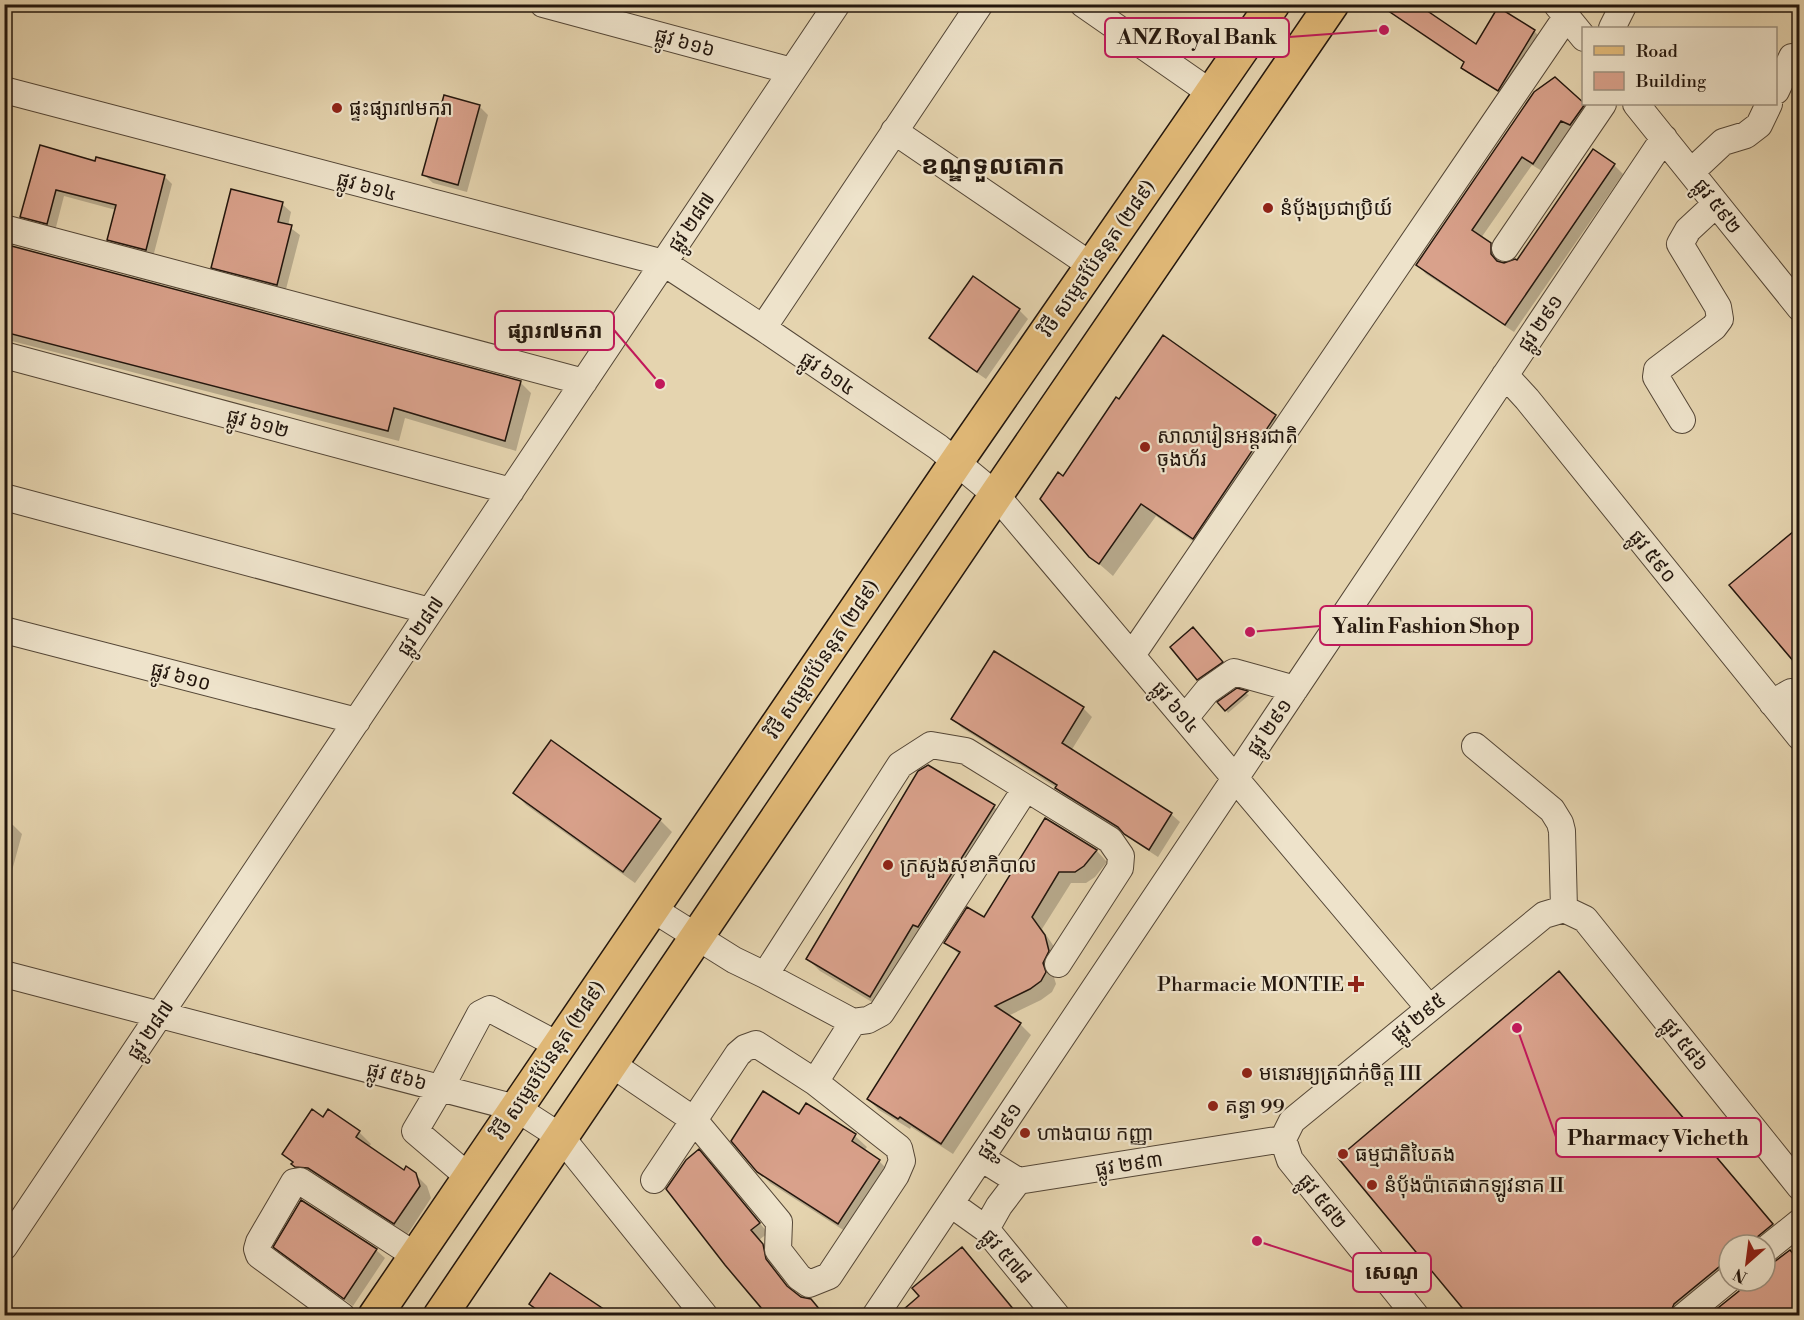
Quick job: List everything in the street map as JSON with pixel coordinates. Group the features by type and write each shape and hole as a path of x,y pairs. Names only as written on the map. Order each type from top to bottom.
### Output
{"main road":[{"name":"វិថី សម្តេចប៉ែននុត (២៨៩)","path":"375,1316 651,908 1273,4"},
{"path":"440,1316 799,784 1332,4"},
{"path":"757,755 799,784"}],"street":[{"name":"ផ្លូវ ៦១៦","path":"543,4 792,71"},
{"name":"ផ្លូវ ២៨៧","path":"4,1247 837,4"},
{"path":"762,328 980,4"},
{"path":"1083,4 1211,93"},
{"path":"1612,27 1624,4"},
{"path":"1132,655 1562,10 1582,35"},
{"path":"1777,89 1792,57"},
{"name":"ផ្លូវ ៦១៤","path":"4,90 664,263 957,461 996,495 1430,1008"},
{"path":"1505,248 1602,105"},
{"name":"ផ្លូវ ៥៩២","path":"1637,105 1800,308"},
{"path":"1691,172 1724,142 1746,135 1759,124 1768,105"},
{"path":"894,131 1092,266"},
{"name":"ផ្លូវ ២៩១","path":"875,1316 1664,138"},
{"path":"1682,420 1656,377 1657,370 1714,327 1720,319 1718,307 1680,244 1688,230 1716,204"},
{"path":"4,228 584,382"},
{"name":"ផ្លូវ ៦១២","path":"4,355 511,490"},
{"name":"ផ្លូវ ៥៩០","path":"1505,375 1800,737"},
{"path":"4,497 430,611"},
{"name":"ផ្លូវ ៦១០","path":"4,630 357,722"},
{"path":"1185,718 1207,691 1234,672 1294,689"},
{"path":"1773,704 1791,692 1800,695"},
{"path":"765,975 900,765 931,745 966,751 1110,840 1121,856 1120,868 1058,964"},
{"path":"1475,746 1552,810 1560,823 1564,909"},
{"path":"651,908 696,938 853,1022 868,1020 881,1012 1026,788"},
{"name":"ផ្លូវ ២៩៥","path":"1283,1139 1292,1121 1430,1008 1544,915 1564,909"},
{"name":"ផ្លូវ ៥៨៦","path":"1564,909 1585,919 1800,1187"},
{"name":"ផ្លូវ ៥៦៦","path":"4,974 516,1108 561,1137 705,1316"},
{"path":"470,1178 415,1131 441,1088 480,1014 490,1009 558,1045"},
{"path":"815,1082 853,1022"},
{"path":"610,1063 694,1120 779,1222 778,1250 799,1276 809,1284 829,1276 896,1175 902,1161 899,1148 800,1071 756,1044 745,1048 738,1054 694,1120 654,1180"},
{"name":"ផ្លូវ ២៩៣","path":"1018,1181 1283,1139"},
{"name":"ផ្លូវ ៥៨២","path":"1283,1139 1290,1160 1416,1316"},
{"path":"981,1158 1018,1181 986,1228"},
{"path":"342,1316 259,1255 257,1249 259,1242 294,1182 300,1181 416,1256"},
{"name":"ផ្លូវ ៥៧៨","path":"951,1204 986,1228 1057,1316"},
{"path":"1777,1240 1800,1222"},
{"path":"1684,1316 1717,1289"}],"building":[{"path":"1378,4 1417,4 1476,44 1498,7 1535,30 1498,91 1461,68 1464,62"},
{"path":"1555,77 1584,105 1570,125 1561,121 1533,164 1522,157 1472,230 1491,243 1491,254 1497,261 1504,263 1517,260 1593,149 1615,164 1505,325 1416,265 1534,92"},
{"path":"444,95 480,105 458,185 422,175"},
{"path":"40,145 95,161 96,157 165,175 146,250 107,240 116,205 56,190 47,224 20,217"},
{"path":"231,189 283,202 278,222 292,225 277,285 211,268"},
{"path":"4,244 521,381 505,441 394,408 388,431 4,332"},
{"path":"973,276 1020,309 977,372 929,338"},
{"path":"1163,335 1276,415 1193,539 1141,504 1099,564 1089,557 1040,499 1058,472 1063,476 1116,397 1119,399"},
{"path":"1800,526 1800,669 1729,585"},
{"path":"1193,627 1223,662 1197,680 1170,647"},
{"path":"994,651 1084,707 1062,743 1172,813 1149,850 1124,834 1118,827 1055,788 1057,785 951,719"},
{"path":"1237,688 1248,691 1225,711 1217,702"},
{"path":"551,740 661,819 623,872 513,793"},
{"path":"928,765 995,805 918,927 913,925 870,997 806,959 918,771"},
{"path":"1045,818 1097,850 1084,866 1075,872 1059,872 1032,917 1045,935 1049,951 1043,963 1046,972 1041,981 1030,989 995,1006 1021,1023 941,1144 867,1099 960,952 944,943 967,907 984,917"},
{"path":"1559,971 1773,1224 1762,1233 1717,1233 1717,1269 1674,1304 1669,1316 1469,1316 1338,1158"},
{"path":"763,1091 799,1114 806,1103 856,1134 852,1141 880,1160 838,1224 757,1172 731,1141"},
{"path":"312,1109 323,1117 328,1109 360,1131 356,1137 404,1170 406,1166 416,1173 420,1186 394,1224 308,1168 295,1167 291,1164 293,1162 282,1154"},
{"path":"699,1149 760,1223 751,1230 763,1244 766,1259 787,1286 801,1297 811,1299 825,1316 768,1316 666,1189 686,1160"},
{"path":"301,1200 377,1249 344,1299 273,1247"},
{"path":"962,1247 1019,1316 896,1316 919,1296 912,1288"},
{"path":"1790,1250 1800,1262 1800,1316 1708,1316 1737,1293 1777,1293 1777,1260"},
{"path":"550,1273 614,1316 546,1316 529,1304"}],"place":[{"name":"ANZ Royal Bank","path":"1384,30"},
{"name":"ផ្ទះផ្សារ៧មករា","path":"337,108"},
{"name":"នំបុ័ងប្រជាប្រិយ៍","path":"1268,208"},
{"name":"ផ្សារ៧មករា","path":"660,384"},
{"name":"សាលារៀនអន្តរជាតិ ចុងហ័រ","path":"1145,447"},
{"name":"Yalin Fashion Shop","path":"1250,632"},
{"name":"ក្រសួងសុខាភិបាល","path":"888,865"},
{"name":"Pharmacie MONTIE","path":"1356,984"},
{"name":"Pharmacy Vicheth","path":"1517,1028"},
{"name":"មនោរម្យត្រជាក់ចិត្ត III","path":"1247,1073"},
{"name":"គន្ធា 99","path":"1213,1106"},
{"name":"ហាងបាយ កញ្ញា","path":"1025,1133"},
{"name":"ធម្មជាតិបៃតង","path":"1343,1154"},
{"name":"នំប៉័ងប៉ាតេផាកឡូវនាគ II","path":"1372,1185"},
{"name":"សេណូ","path":"1257,1241"}],"district":[{"name":"ខណ្ឌទួលគោក","path":"993,165"}]}
